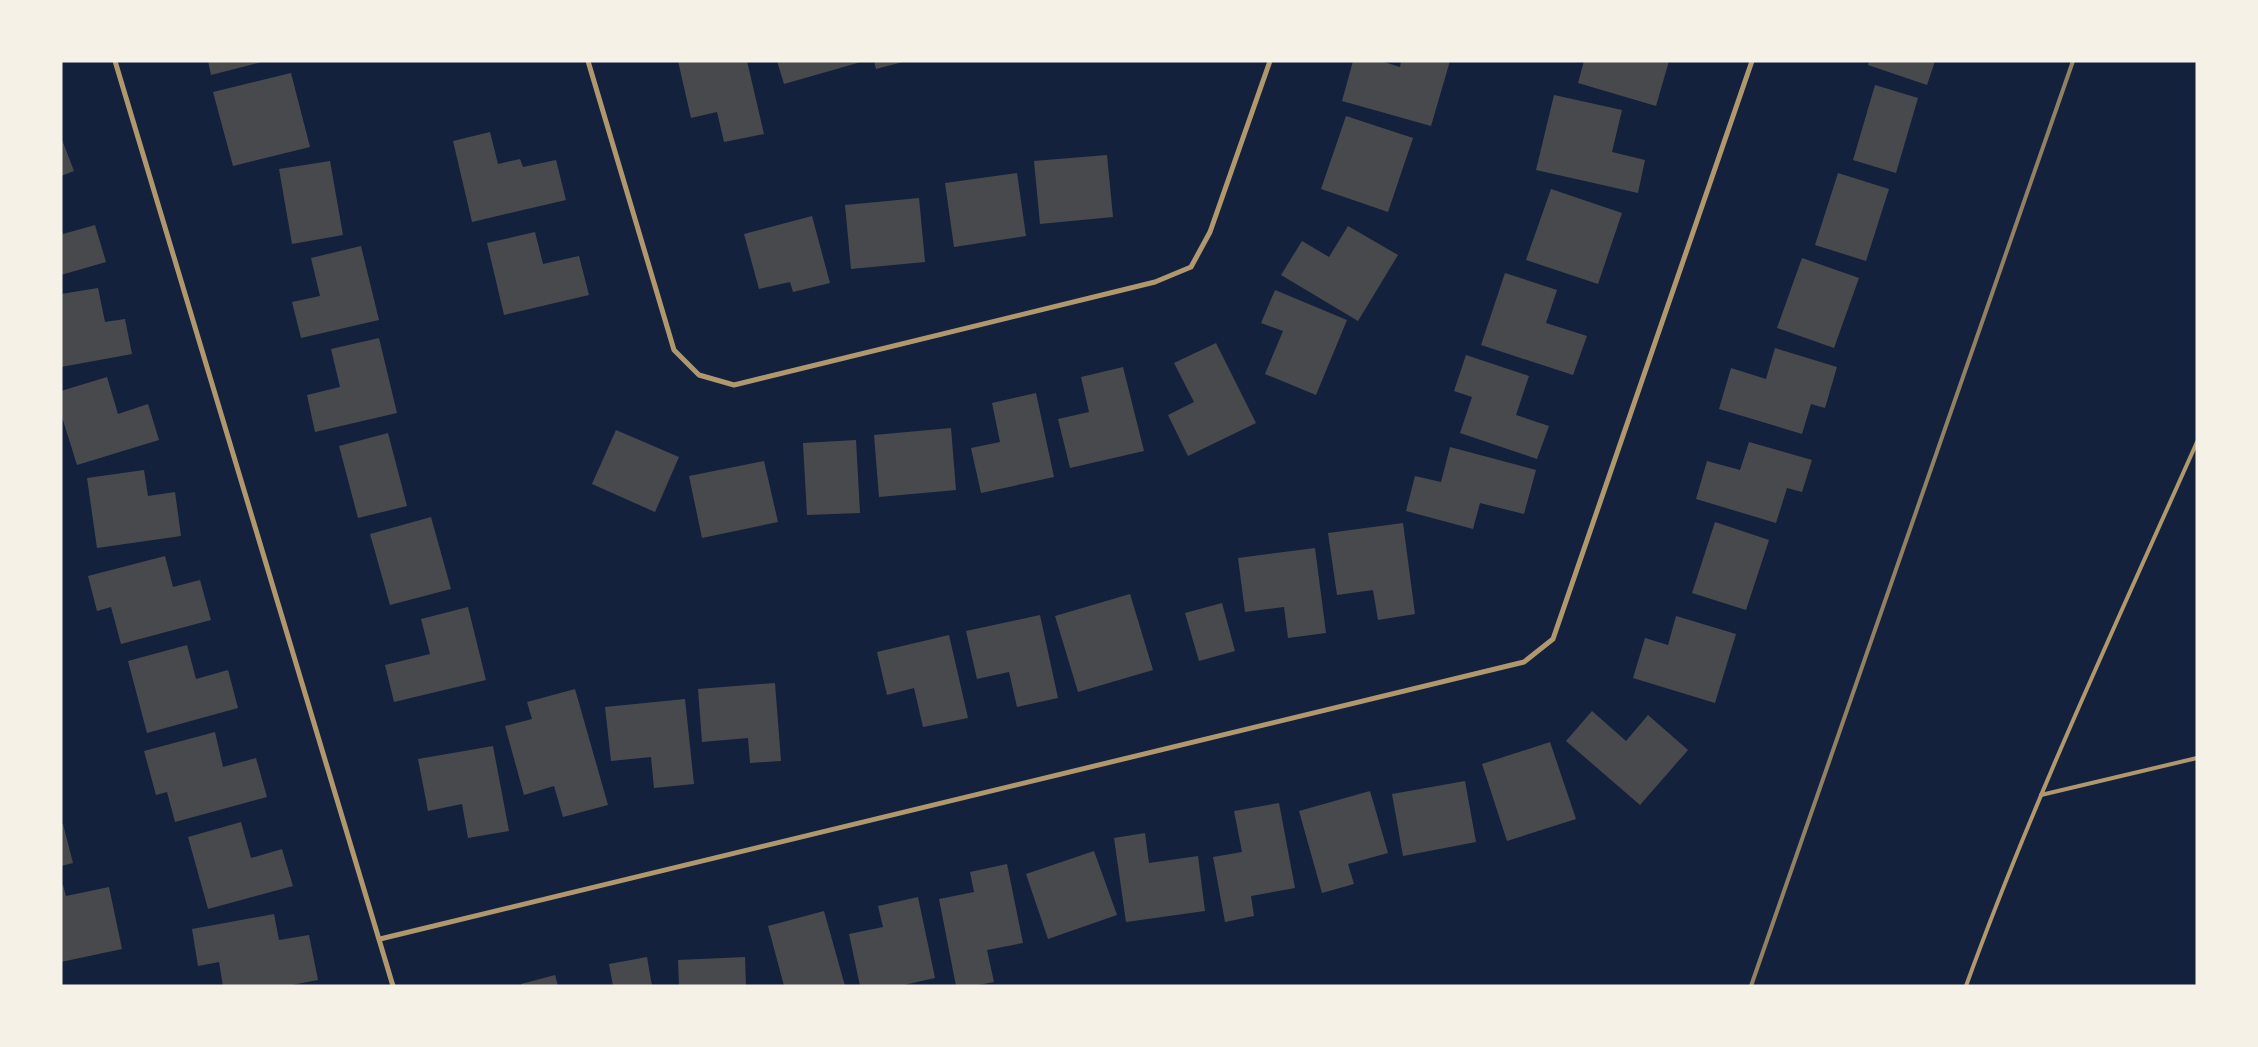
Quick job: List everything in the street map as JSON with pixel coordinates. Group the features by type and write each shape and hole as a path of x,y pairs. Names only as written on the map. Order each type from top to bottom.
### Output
{"street":[{"path":"115,61 393,986"},
{"path":"588,61 674,350 699,375 734,386 1155,282 1191,267 1210,232 1270,61"},
{"path":"380,939 1524,662 1554,639 1752,61"}],"lane":[{"path":"1966,986 1992,914 2041,794 2197,442"},
{"path":"2041,794 2197,758"}],"building":[{"path":"208,61 262,61 262,62 211,75"},
{"path":"678,61 747,61 764,134 724,142 717,112 691,118"},
{"path":"777,61 861,61 861,62 784,84"},
{"path":"874,61 903,61 903,62 876,69"},
{"path":"1353,61 1381,61 1400,67 1401,61 1450,61 1431,126 1342,101"},
{"path":"1584,61 1669,61 1656,106 1578,83"},
{"path":"1869,61 1935,61 1927,85 1868,65"},
{"path":"291,73 310,147 233,166 213,92"},
{"path":"1875,85 1918,98 1896,173 1853,160"},
{"path":"1554,95 1622,110 1612,152 1645,160 1638,193 1536,170"},
{"path":"1346,116 1413,138 1388,212 1321,189"},
{"path":"490,132 498,164 520,159 523,167 556,160 566,200 472,222 453,141"},
{"path":"61,137 74,171 61,176"},
{"path":"1107,155 1113,217 1040,224 1034,161"},
{"path":"330,161 343,235 292,244 279,169"},
{"path":"1017,173 1026,236 954,247 945,183"},
{"path":"1838,173 1889,189 1866,261 1815,245"},
{"path":"1551,189 1622,213 1598,284 1526,260"},
{"path":"919,198 925,262 851,269 845,205"},
{"path":"812,216 830,283 793,292 790,282 759,289 744,234"},
{"path":"95,225 106,262 61,275 61,228 63,234"},
{"path":"1348,226 1398,255 1358,321 1281,275 1302,241 1329,257"},
{"path":"535,232 543,264 579,256 589,295 504,315 487,243"},
{"path":"361,246 379,320 301,338 292,302 320,296 311,258"},
{"path":"1802,258 1859,278 1834,348 1777,328"},
{"path":"1505,273 1557,290 1546,323 1587,336 1573,375 1481,345"},
{"path":"98,288 105,322 125,319 132,354 61,367 61,294"},
{"path":"1275,290 1347,320 1316,395 1265,374 1283,331 1261,323"},
{"path":"379,338 397,413 315,432 307,395 340,387 331,349"},
{"path":"1216,343 1256,423 1188,456 1168,415 1194,402 1174,363"},
{"path":"1775,348 1837,367 1825,408 1811,404 1802,434 1719,409 1731,368 1766,379"},
{"path":"1466,355 1529,376 1516,415 1549,426 1537,459 1460,433 1472,397 1454,391"},
{"path":"1123,367 1144,451 1070,468 1058,419 1089,412 1081,377"},
{"path":"107,377 118,414 148,404 159,440 77,465 61,414 61,391"},
{"path":"1036,393 1054,477 981,493 971,448 1000,442 992,403"},
{"path":"951,428 956,490 879,497 874,435"},
{"path":"616,430 679,457 655,512 592,484"},
{"path":"388,433 407,506 358,518 339,446"},
{"path":"856,440 860,513 807,515 803,443"},
{"path":"1749,442 1812,460 1802,492 1787,488 1776,523 1696,499 1707,461 1740,470"},
{"path":"1450,447 1536,470 1524,514 1480,503 1473,529 1406,511 1415,476 1441,482"},
{"path":"764,461 778,522 702,538 689,476"},
{"path":"144,470 148,496 175,492 181,536 97,548 87,478"},
{"path":"431,517 451,589 390,605 370,534"},
{"path":"1715,522 1769,540 1746,610 1692,593"},
{"path":"1403,523 1415,614 1378,620 1373,590 1337,595 1328,533"},
{"path":"1315,548 1326,633 1288,638 1284,607 1245,612 1238,558"},
{"path":"165,556 173,587 200,580 211,620 121,644 111,607 97,611 88,576"},
{"path":"1130,594 1153,670 1078,692 1055,616"},
{"path":"1222,603 1235,651 1199,661 1185,613"},
{"path":"468,607 486,680 394,702 385,665 430,654 421,619"},
{"path":"1040,615 1058,698 1017,707 1009,672 977,679 966,631"},
{"path":"1676,616 1736,634 1715,703 1633,678 1645,638 1668,645"},
{"path":"949,635 968,718 923,727 914,688 887,695 877,652"},
{"path":"187,645 196,679 228,670 238,708 147,733 128,661"},
{"path":"775,683 781,761 750,763 748,738 702,742 698,689"},
{"path":"575,689 608,805 563,817 554,786 524,795 505,726 532,719 527,702"},
{"path":"685,699 694,784 654,788 651,757 611,761 605,707"},
{"path":"1592,711 1626,741 1648,715 1688,750 1640,805 1566,741"},
{"path":"215,732 223,767 256,758 267,797 175,822 167,792 156,795 144,751"},
{"path":"1550,742 1576,819 1507,841 1482,764"},
{"path":"493,746 509,831 468,838 462,804 428,811 418,759"},
{"path":"1465,781 1476,842 1403,856 1392,794"},
{"path":"1370,791 1388,853 1348,864 1354,884 1322,893 1299,811"},
{"path":"1279,803 1295,888 1251,896 1254,916 1225,922 1213,857 1242,852 1234,811"},
{"path":"241,822 251,858 282,849 293,886 208,909 188,837"},
{"path":"63,824 73,863 61,866 61,825"},
{"path":"1145,833 1149,863 1198,856 1205,911 1126,922 1114,838"},
{"path":"1094,851 1117,915 1048,939 1026,874"},
{"path":"1007,864 1023,943 987,950 994,982 973,986 956,986 939,899 974,892 970,872"},
{"path":"61,885 63,885 66,896 109,887 122,949 61,962"},
{"path":"918,897 935,978 899,986 860,986 849,934 883,927 878,906"},
{"path":"824,911 845,986 784,986 768,926"},
{"path":"274,914 279,940 309,935 318,980 286,986 223,986 219,962 198,966 192,929"},
{"path":"647,957 652,986 613,986 609,964"},
{"path":"745,957 746,986 679,986 678,960"},
{"path":"555,975 558,986 521,986 521,984"}],"railway":[{"path":"1751,986 2073,61"}]}
